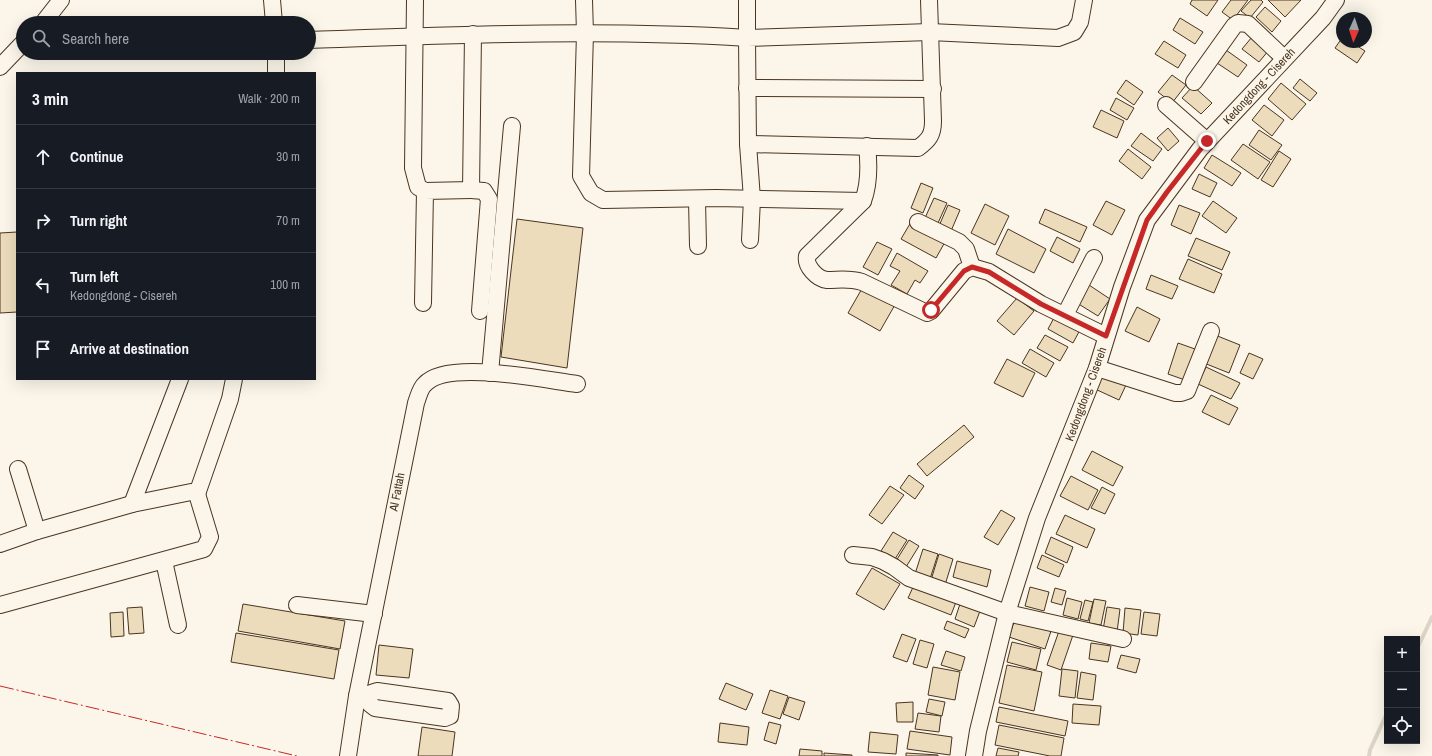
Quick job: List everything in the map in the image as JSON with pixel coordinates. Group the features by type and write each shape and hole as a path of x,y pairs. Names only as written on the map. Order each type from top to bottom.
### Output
{"street":[{"path":"48,16 61,0"},
{"path":"272,0 273,16"},
{"path":"415,0 413,168 418,187 425,191 484,191 490,199 480,311"},
{"path":"584,0 585,33 581,176 591,193 603,200 697,200 716,198 863,201"},
{"path":"747,0 748,144 752,199 750,240"},
{"path":"748,144 918,148 929,140 933,132 933,89 929,0"},
{"path":"316,40 473,34 585,33 747,38 930,32 1058,38 1074,32 1080,22 1084,0"},
{"name":"Kedongdong - Cisereh","path":"974,756 978,731 1007,613 1037,518 1097,368 1106,336 1147,220 1207,141 1254,93 1284,58 1323,18 1336,0"},
{"path":"1194,82 1234,26 1238,23 1248,24 1284,58"},
{"path":"471,190 473,34"},
{"path":"0,67 16,50"},
{"path":"276,60 276,72"},
{"path":"747,88 933,89"},
{"path":"1166,105 1207,141"},
{"path":"490,373 512,126"},
{"path":"867,146 869,158 866,194 863,201 807,256 806,262 808,267 820,277 826,280 852,279 862,282 927,313 964,271 972,267 989,272 1041,304 1106,336"},
{"path":"423,303 425,191"},
{"path":"697,200 698,246"},
{"path":"918,222 959,242 966,250 972,267"},
{"path":"1065,315 1094,258"},
{"path":"1097,368 1175,393 1181,393 1186,390 1211,331"},
{"name":"Al Fattah","path":"348,756 362,697 374,614 416,403 424,384 439,375 464,371 577,384"},
{"path":"132,504 180,380"},
{"path":"0,605 204,549 210,537 197,494 230,399 234,380"},
{"path":"18,469 38,531"},
{"path":"0,544 38,531 132,504 181,493 191,492 197,494"},
{"path":"852,555 872,557 883,561 909,578 1007,613 1123,639"},
{"path":"164,561 178,625"},
{"path":"297,605 374,614"}],"building":[{"path":"1192,0 1218,0 1207,16 1190,4"},
{"path":"1231,0 1248,0 1233,20 1222,12"},
{"path":"1251,0 1261,0 1263,2 1250,18 1241,11"},
{"path":"1268,0 1301,0 1285,17"},
{"path":"1265,7 1281,21 1272,32 1256,17"},
{"path":"1180,18 1203,32 1195,44 1173,30"},
{"path":"1252,37 1269,50 1259,62 1242,49"},
{"path":"1164,41 1186,55 1178,68 1155,54"},
{"path":"1336,47 1336,48 1360,48 1365,51 1357,63 1335,48"},
{"path":"1226,50 1247,65 1238,77 1217,63"},
{"path":"1172,75 1186,85 1172,103 1158,92"},
{"path":"1300,79 1317,93 1310,101 1293,88"},
{"path":"1126,80 1143,92 1134,105 1117,93"},
{"path":"1281,83 1306,104 1292,120 1268,99"},
{"path":"1193,86 1212,103 1201,114 1182,98"},
{"path":"1116,98 1134,108 1127,120 1110,110"},
{"path":"1264,105 1284,120 1272,136 1252,120"},
{"path":"1101,110 1124,121 1117,138 1093,127"},
{"path":"1168,128 1179,141 1168,151 1157,138"},
{"path":"1259,130 1282,145 1271,160 1249,145"},
{"path":"1141,133 1162,149 1153,161 1131,146"},
{"path":"1243,144 1270,162 1258,179 1231,160"},
{"path":"1128,149 1151,167 1142,179 1119,161"},
{"path":"1279,151 1291,159 1273,187 1261,180"},
{"path":"1212,155 1241,173 1232,186 1204,168"},
{"path":"1199,174 1217,183 1210,197 1192,189"},
{"path":"921,183 933,188 923,213 911,208"},
{"path":"934,198 947,203 938,223 925,218"},
{"path":"1106,201 1125,210 1112,235 1093,225"},
{"path":"1213,201 1237,218 1226,233 1202,216"},
{"path":"985,204 1009,216 995,245 971,233"},
{"path":"948,205 960,210 951,231 939,226"},
{"path":"1179,205 1200,213 1191,234 1171,225"},
{"path":"1045,209 1087,227 1080,242 1039,223"},
{"path":"517,219 583,228 567,368 501,357"},
{"path":"911,222 945,242 936,258 901,239"},
{"path":"1008,229 1046,249 1034,273 996,254"},
{"path":"16,232 16,312 0,313 0,233"},
{"path":"1057,237 1080,249 1073,263 1050,251"},
{"path":"1196,238 1230,252 1222,270 1188,256"},
{"path":"877,242 892,249 878,275 863,267"},
{"path":"897,253 928,271 920,283 915,280 907,294 891,285 900,271 890,266"},
{"path":"1188,259 1222,274 1214,293 1179,279"},
{"path":"1151,275 1178,286 1172,299 1146,289"},
{"path":"864,285 896,303 880,331 848,313"},
{"path":"1089,285 1110,299 1098,316 1077,303"},
{"path":"1017,298 1034,311 1014,335 997,321"},
{"path":"1137,307 1160,319 1149,342 1125,331"},
{"path":"1056,314 1081,328 1073,343 1048,329"},
{"path":"1045,335 1068,347 1060,361 1037,348"},
{"path":"1215,335 1240,345 1229,373 1204,363"},
{"path":"1178,343 1195,349 1185,380 1168,374"},
{"path":"1030,349 1054,363 1046,377 1022,363"},
{"path":"1249,353 1263,359 1253,379 1240,373"},
{"path":"1007,359 1035,373 1023,397 994,383"},
{"path":"1206,367 1240,383 1231,399 1198,384"},
{"path":"1102,374 1126,385 1119,400 1095,389"},
{"path":"1211,395 1238,408 1229,425 1202,412"},
{"path":"964,425 974,437 927,476 917,464"},
{"path":"1092,451 1123,467 1113,486 1082,470"},
{"path":"909,475 924,486 915,499 900,488"},
{"path":"1071,476 1098,490 1088,510 1060,496"},
{"path":"890,486 904,495 882,524 869,515"},
{"path":"1102,487 1115,494 1105,514 1091,508"},
{"path":"1001,510 1015,518 998,545 984,537"},
{"path":"1065,515 1095,529 1087,548 1056,534"},
{"path":"893,532 907,540 895,559 881,551"},
{"path":"1051,537 1073,547 1067,563 1045,553"},
{"path":"909,540 919,546 906,567 896,561"},
{"path":"923,549 938,554 930,579 915,574"},
{"path":"939,554 953,559 945,585 931,580"},
{"path":"1042,555 1064,565 1059,577 1037,568"},
{"path":"957,561 991,570 987,587 953,577"},
{"path":"872,568 900,584 884,610 856,594"},
{"path":"914,585 956,602 951,615 908,598"},
{"path":"1030,587 1049,592 1044,611 1025,606"},
{"path":"1055,588 1066,591 1062,605 1051,602"},
{"path":"1067,598 1082,602 1078,619 1063,615"},
{"path":"1094,599 1106,601 1101,625 1089,623"},
{"path":"1085,600 1093,602 1088,621 1080,619"},
{"path":"243,604 345,621 340,649 238,631"},
{"path":"960,604 980,611 974,627 955,619"},
{"path":"142,607 144,633 129,634 127,608"},
{"path":"1107,607 1120,609 1117,632 1103,630"},
{"path":"1125,608 1141,610 1138,635 1123,633"},
{"path":"123,612 124,636 111,637 110,613"},
{"path":"1144,612 1160,614 1157,636 1141,634"},
{"path":"1015,619 1051,631 1045,649 1009,637"},
{"path":"947,621 969,629 965,638 944,629"},
{"path":"1059,631 1073,635 1061,670 1047,665"},
{"path":"236,633 339,650 334,679 231,662"},
{"path":"902,634 916,639 907,662 893,657"},
{"path":"920,640 934,644 927,668 913,664"},
{"path":"1012,642 1041,649 1036,670 1007,662"},
{"path":"1091,643 1111,646 1108,662 1089,659"},
{"path":"379,645 413,649 409,678 376,675"},
{"path":"946,651 965,657 961,671 941,665"},
{"path":"1121,655 1140,659 1136,673 1117,668"},
{"path":"1007,665 1042,672 1034,711 999,703"},
{"path":"933,667 960,672 955,700 928,695"},
{"path":"1062,669 1078,671 1075,698 1059,696"},
{"path":"1081,672 1096,675 1093,700 1077,698"},
{"path":"726,683 753,694 746,710 719,699"},
{"path":"770,690 788,696 780,719 762,713"},
{"path":"789,697 805,702 799,720 783,714"},
{"path":"929,699 945,702 942,716 926,712"},
{"path":"913,702 913,722 897,722 896,703"},
{"path":"1073,704 1101,706 1099,725 1072,723"},
{"path":"999,707 1068,721 1065,736 996,722"},
{"path":"918,713 941,716 939,732 915,729"},
{"path":"769,722 781,725 776,744 764,740"},
{"path":"720,723 749,727 747,745 718,742"},
{"path":"999,725 1064,738 1061,756 1050,756 995,745"},
{"path":"422,727 455,732 452,756 418,756"},
{"path":"910,731 952,737 950,755 907,749"},
{"path":"870,732 898,735 896,754 868,752"},
{"path":"998,748 1019,752 1018,756 996,756"},
{"path":"800,749 822,751 822,756 799,756"},
{"path":"824,753 852,755 852,756 824,756"},
{"path":"906,753 938,755 938,756 906,756"}],"waterway":[{"path":"1420,643 1432,617"},
{"path":"1369,756 1370,750 1384,720"}],"power":[{"path":"0,686 297,756"}],"route":[{"path":"931,310 964,271 972,267 989,272 1041,304 1106,336 1122,287 1147,220 1207,141"}]}
